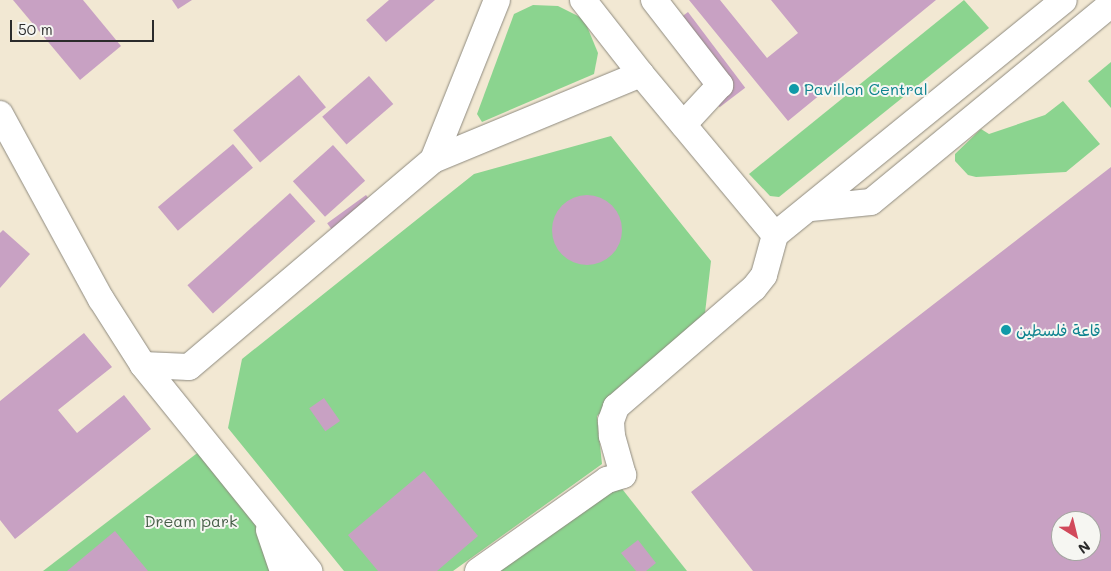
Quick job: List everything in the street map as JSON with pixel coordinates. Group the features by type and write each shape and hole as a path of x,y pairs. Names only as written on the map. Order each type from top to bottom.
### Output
{"lane":[{"path":"433,160 497,0"},
{"path":"583,0 641,74 775,236"},
{"path":"654,0 720,85 683,125"},
{"path":"478,571 608,480 623,475 612,436 611,421 616,407 754,288 764,276 775,236 1064,0"},
{"path":"811,208 871,202 1111,4"},
{"path":"172,397 189,367 433,160 641,74"},
{"path":"0,114 101,300 144,365 172,397 309,571"},
{"path":"144,365 189,367"},
{"path":"263,512 283,571"}],"green space":[{"path":"964,0 989,28 779,197 770,196 749,174"},
{"path":"533,5 558,6 584,19 598,53 594,74 482,122 477,114 514,14"},
{"path":"1111,62 1111,108 1088,81"},
{"path":"1063,101 1100,144 1066,172 976,177 968,175 955,161 955,154 981,129 989,134 1045,115"},
{"path":"611,136 711,261 705,313 597,416 602,464 453,571 344,571 228,428 242,359 474,174"},
{"name":"Dream park","path":"200,451 296,571 43,571"},
{"path":"619,485 687,571 497,571"}],"building":[{"path":"13,0 83,0 121,46 80,80"},
{"path":"172,0 192,0 178,9"},
{"path":"389,0 435,0 386,42 366,20"},
{"name":"Pavillon Central","path":"689,0 720,0 767,58 798,33 771,0 936,0 788,121"},
{"path":"688,12 745,88 720,107 662,31"},
{"path":"299,75 326,107 260,162 233,130"},
{"path":"369,76 393,104 346,145 322,117"},
{"path":"233,144 253,168 178,231 158,207"},
{"path":"333,145 365,181 325,217 293,181"},
{"name":"قاعة فلسطين","path":"1111,167 1111,571 753,571 691,492"},
{"path":"290,193 315,221 213,314 187,285"},
{"path":"366,195 374,206 335,235 327,223"},
{"path":"587,195 606,201 616,211 622,230 616,249 606,259 587,265 568,259 558,249 552,230 558,211 568,201"},
{"path":"3,230 30,254 0,288 0,233"},
{"path":"84,333 112,367 58,410 77,433 124,395 151,429 15,539 0,520 0,401"},
{"path":"324,398 340,421 325,431 309,408"},
{"path":"424,471 478,536 437,571 378,571 348,535"},
{"path":"115,531 148,571 67,571"},
{"path":"638,540 656,563 646,571 636,571 621,553"}],"place":[{"name":"Pavillon Central","path":"794,89"},
{"name":"قاعة فلسطين","path":"1006,330"}]}
